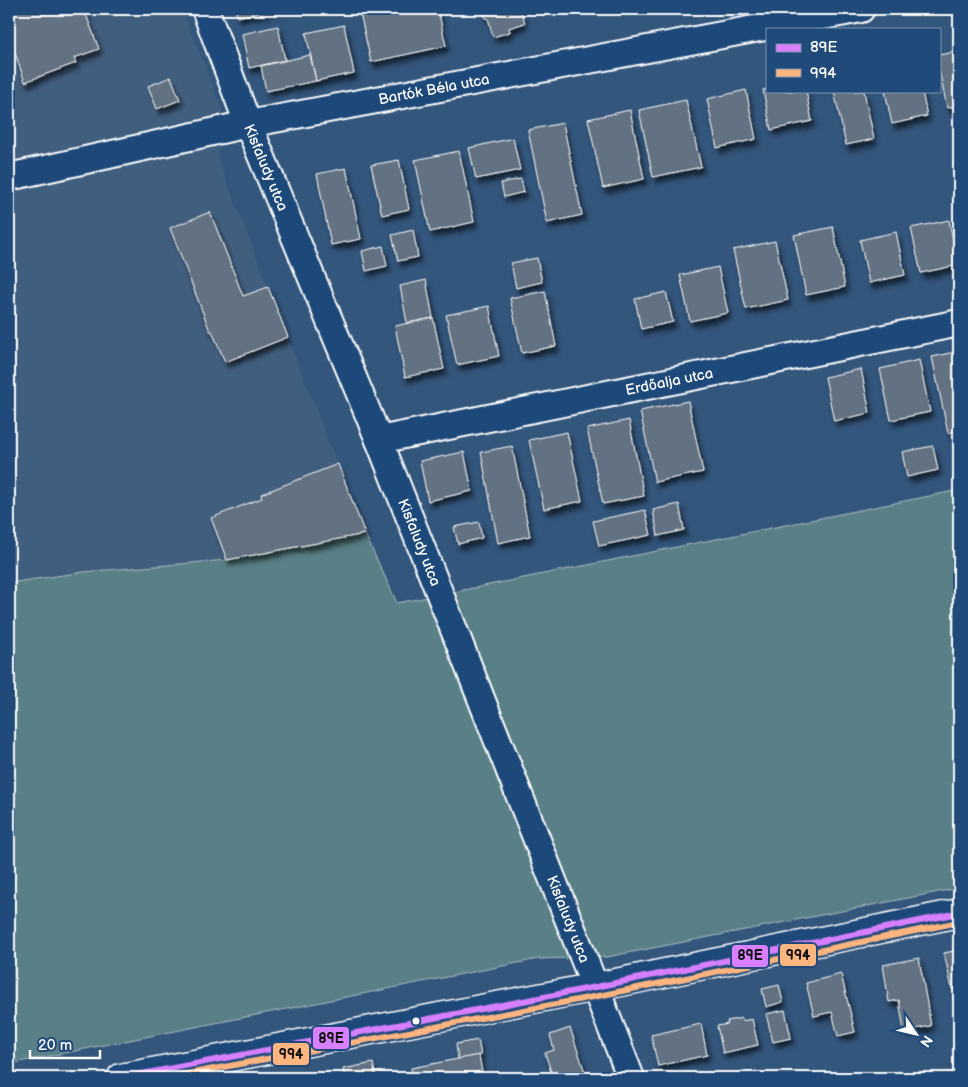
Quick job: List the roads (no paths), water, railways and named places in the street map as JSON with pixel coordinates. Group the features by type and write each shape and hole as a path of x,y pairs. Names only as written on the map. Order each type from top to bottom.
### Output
{"street":[{"name":"Kisfaludy utca","path":"205,9 248,124 378,440 631,1078"},
{"name":"Bartók Béla utca","path":"9,176 248,124 861,9"},
{"name":"Erdőalja utca","path":"378,440 959,323"},
{"path":"121,1078 596,987 959,913"}]}
